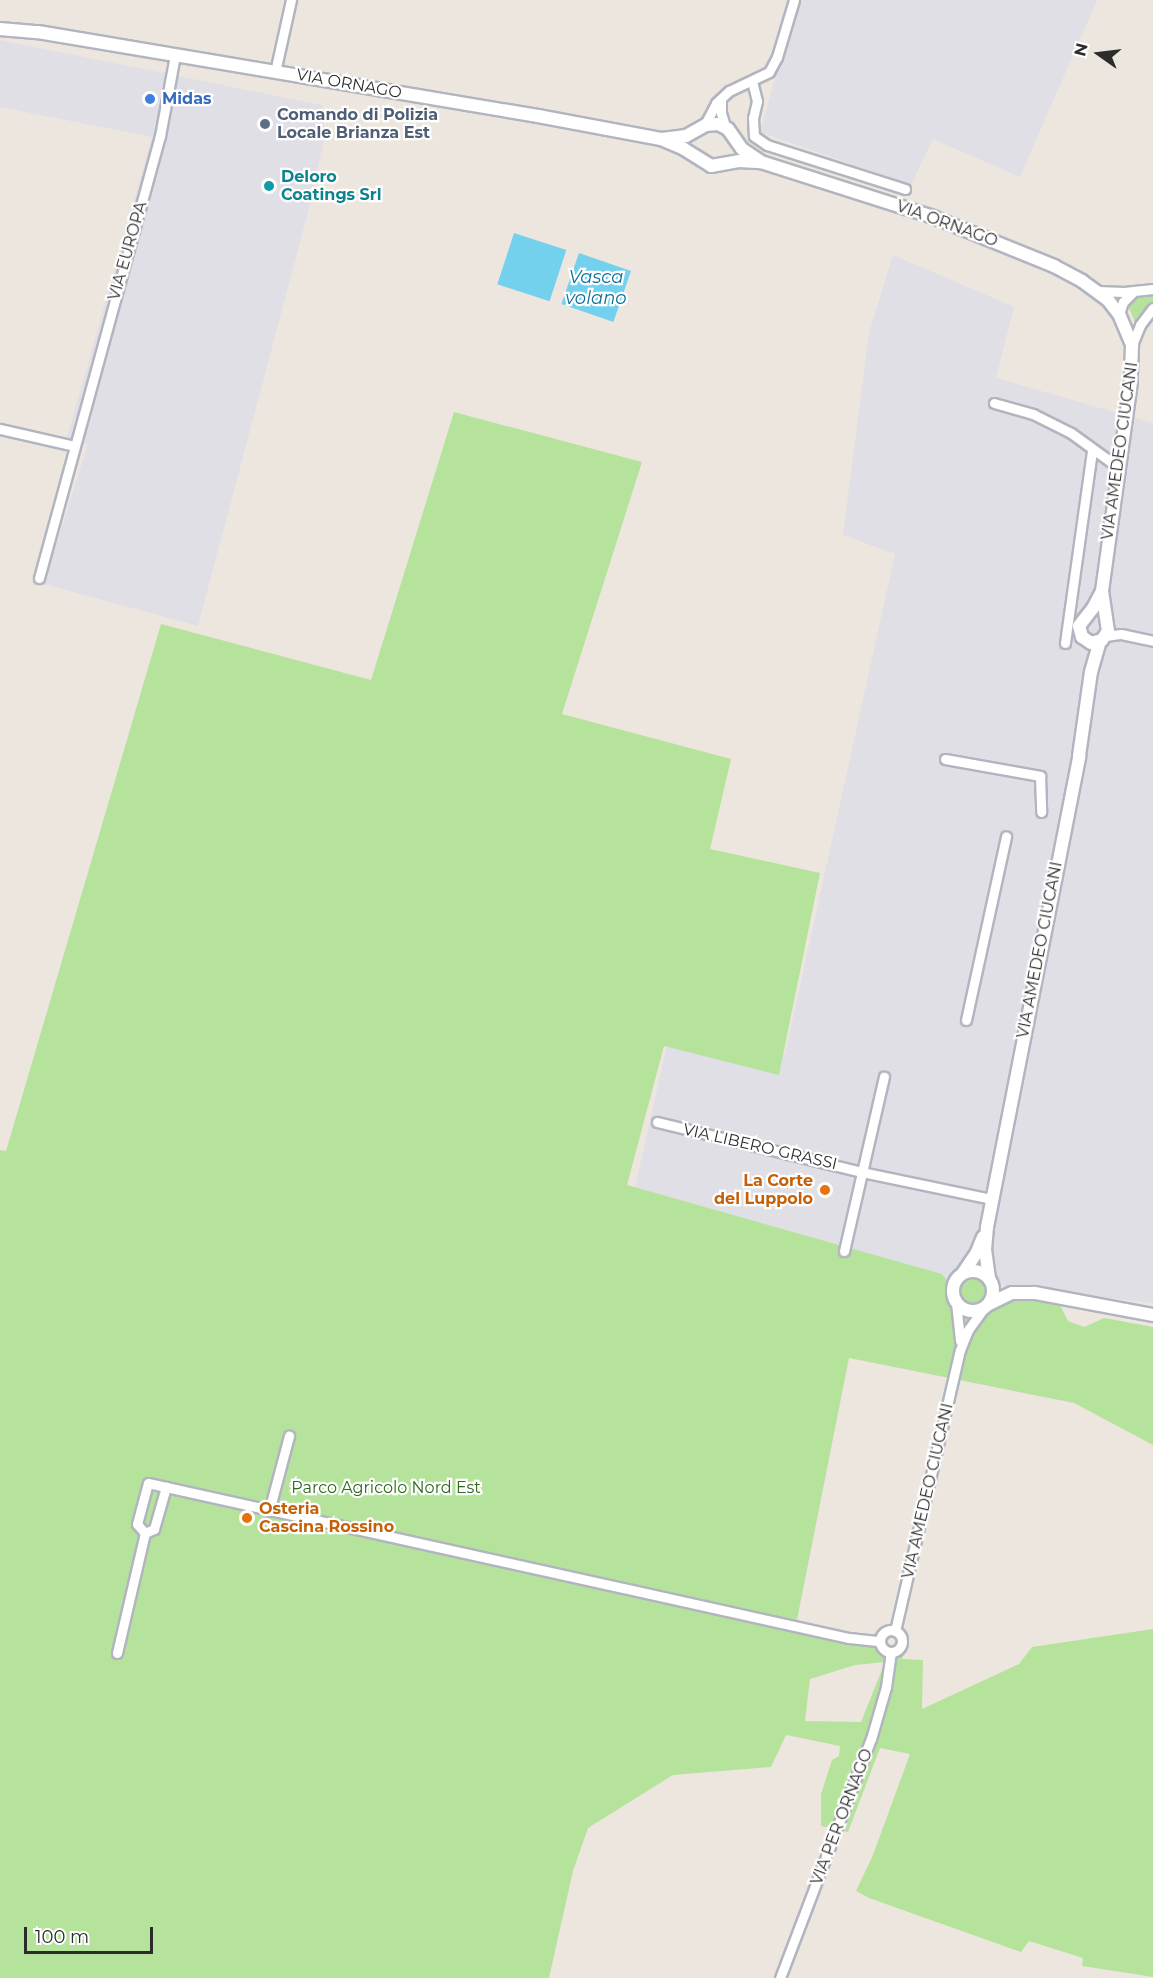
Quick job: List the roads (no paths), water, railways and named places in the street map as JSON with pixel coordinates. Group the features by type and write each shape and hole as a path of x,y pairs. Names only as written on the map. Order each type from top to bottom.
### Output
{"main road":[{"name":"VIA ORNAGO","path":"0,20 38,32"},
{"name":"VIA ORNAGO","path":"0,29 38,32 175,55 661,140 681,138 713,123 725,126 742,149 761,162 874,197 983,235 1054,266 1097,291 1119,314"},
{"path":"697,158 693,144 701,129"},
{"path":"723,164 734,153 735,138"},
{"name":"VIA ORNAGO","path":"661,140 708,165 761,162"},
{"name":"VIA AMEDEO CIUCANI","path":"986,1306 994,1292 989,1278 986,1254 987,1227 1079,756 1091,672 1105,630 1101,591 1131,382 1132,345 1119,314"},
{"name":"VIA AMEDEO CIUCANI","path":"1091,672 1079,626 1082,618 1089,614 1101,591"},
{"path":"1084,640 1091,643 1105,630 1098,614 1089,614"},
{"name":"VIA AMEDEO CIUCANI","path":"956,1302 953,1285 977,1252 987,1227"},
{"path":"963,1273 978,1271 1020,1293"},
{"path":"956,1302 969,1311 986,1306 1008,1294 1020,1293 1049,1295 1153,1315"}],"street":[{"path":"275,72 291,0"},
{"path":"701,129 721,99 731,89 769,72 777,57 794,0"},
{"name":"VIA EUROPA","path":"39,578 160,136 175,55"},
{"path":"752,81 757,101 753,118 754,136 767,145 906,189"},
{"path":"721,99 721,113 725,126"},
{"path":"874,197 876,179"},
{"path":"1097,291 1133,292 1153,289"},
{"path":"1119,314 1123,302 1133,292"},
{"path":"1132,345 1140,325 1153,308"},
{"path":"994,403 1034,414 1071,433 1092,451 1118,467"},
{"path":"0,429 74,446"},
{"name":"VIA AMEDEO CIUCANI","path":"1065,643 1092,451"},
{"path":"1105,630 1153,641"},
{"path":"945,759 1040,776 1041,812"},
{"path":"966,1020 1006,836"},
{"path":"844,1251 884,1077"},
{"name":"VIA LIBERO GRASSI","path":"657,1122 862,1172 992,1199"},
{"name":"VIA AMEDEO CIUCANI","path":"956,1302 960,1323 960,1350"},
{"name":"VIA AMEDEO CIUCANI","path":"895,1631 960,1350 970,1325 986,1306"},
{"path":"269,1511 289,1436"},
{"path":"145,1533 137,1524 148,1483 849,1638 880,1641"},
{"path":"117,1653 145,1533 154,1528 166,1487"},
{"path":"895,1631 900,1635 902,1643 898,1649 891,1652 883,1648 880,1641 885,1632 895,1631"},
{"name":"VIA PER ORNAGO","path":"780,1978 871,1739 886,1687 891,1652"}],"water":[{"name":"Vasca volano","path":"514,233 566,250 550,301 497,284"},
{"name":"Vasca volano","path":"579,253 631,271 613,322 561,304"}],"place":[{"name":"Midas","path":"150,99"},
{"name":"Comando di Polizia Locale Brianza Est","path":"265,124"},
{"name":"Deloro Coatings Srl","path":"269,186"},
{"name":"La Corte del Luppolo","path":"825,1190"},
{"name":"Osteria Cascina Rossino","path":"247,1518"}],"park label":[{"name":"Parco Agricolo Nord Est","path":"386,1488"}]}
